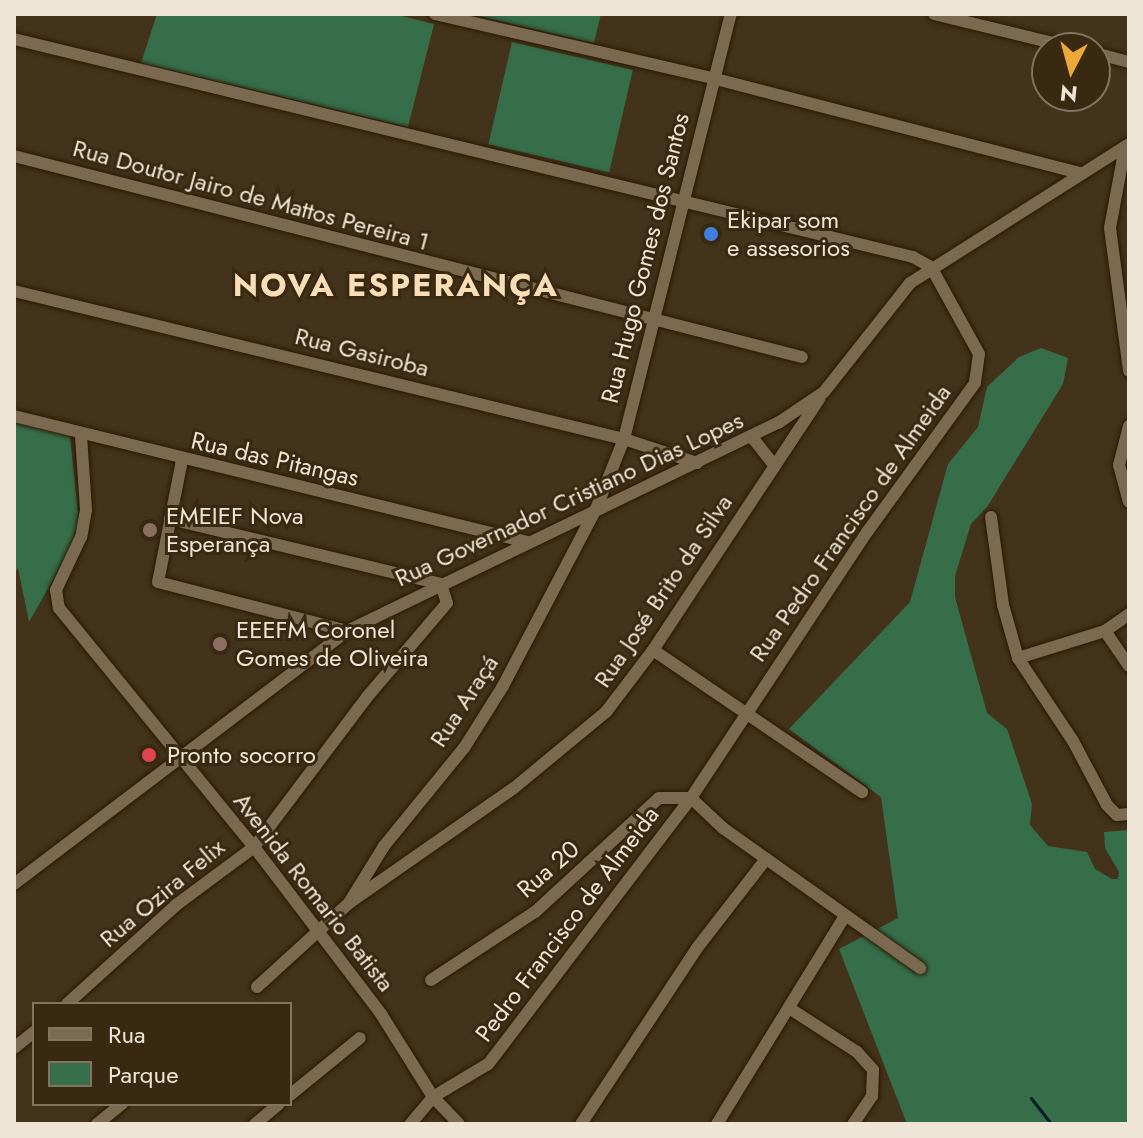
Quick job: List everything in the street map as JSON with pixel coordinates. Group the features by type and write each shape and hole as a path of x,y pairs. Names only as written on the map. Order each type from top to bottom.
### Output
{"street":[{"path":"435,14 712,78 1080,173"},
{"name":"Rua Hugo Gomes dos Santos","path":"596,509 624,439 712,78 731,14"},
{"path":"934,14 1031,38"},
{"path":"14,39 904,254 931,267"},
{"path":"1127,145 1110,228 1123,275 1129,367"},
{"name":"Rua Governador Cristiano Dias Lopes","path":"14,884 178,756 347,631 527,542 752,437 824,392 899,294 931,267 1127,145"},
{"name":"Rua Doutor Jairo de Mattos Pereira 1","path":"14,156 652,322 802,357"},
{"name":"Rua Pedro Francisco de Almeida","path":"691,798 746,712 980,372 979,354 931,267"},
{"name":"Rua Gasiroba","path":"14,291 624,439 697,463"},
{"name":"Rua José Brito da Silva","path":"257,987 318,935 349,903 579,736 606,712 653,650 824,392"},
{"name":"Rua das Pitangas","path":"14,416 81,436 527,542"},
{"path":"1128,431 1119,465 1129,502"},
{"name":"Avenida Romario Batista","path":"81,436 86,510 56,603 254,847 381,1014 433,1097 459,1124"},
{"path":"752,437 775,466"},
{"path":"182,460 157,577 165,587 347,631"},
{"name":"Rua Araçá","path":"349,903 384,846 464,748 596,509"},
{"path":"991,517 1003,605 1018,658 1112,812 1129,814"},
{"path":"170,519 441,584"},
{"name":"Rua Ozira Felix","path":"69,1002 176,905 254,847 367,697 445,607 448,599 441,584"},
{"path":"1018,658 1105,631 1129,614"},
{"path":"1105,631 1129,666"},
{"path":"653,650 862,792"},
{"name":"Rua 20","path":"431,980 535,912 659,798 691,798"},
{"path":"691,798 766,859 920,968"},
{"name":"Pedro Francisco de Almeida","path":"433,1097 488,1064 691,798"},
{"path":"581,1124 697,948 766,859"},
{"path":"717,1124 845,916"},
{"path":"789,1008 857,1052 873,1070 872,1096 853,1124"},
{"path":"14,1048 32,1034"},
{"path":"292,1093 360,1038"},
{"path":"410,1124 433,1097"},
{"path":"97,1124 120,1106"},
{"path":"255,1124 277,1106"}],"green space":[{"path":"157,14 393,14 434,24 408,127 141,63"},
{"path":"470,14 601,14 594,43"},
{"path":"512,42 633,70 609,172 488,144"},
{"path":"1041,348 1068,358 1063,384 987,507 971,524 955,576 955,597 987,713 1007,729 1032,804 1030,825 1048,846 1087,852 1095,869 1112,879 1118,879 1119,872 1105,848 1104,832 1129,830 1129,1124 907,1124 839,949 898,918 881,797 789,729 910,602 948,464 978,427 987,387 1019,357"},
{"path":"14,412 69,427 80,532 29,622 18,568 14,574"}],"waterway":[{"path":"1031,1098 1051,1124"}],"place":[{"name":"Ekipar som e assesorios","path":"711,234"},
{"name":"EMEIEF Nova Esperança","path":"150,530"},
{"name":"EEEFM Coronel Gomes de Oliveira","path":"220,644"},
{"name":"Pronto socorro","path":"149,755"}],"district":[{"name":"NOVA ESPERANÇA","path":"396,285"}]}
